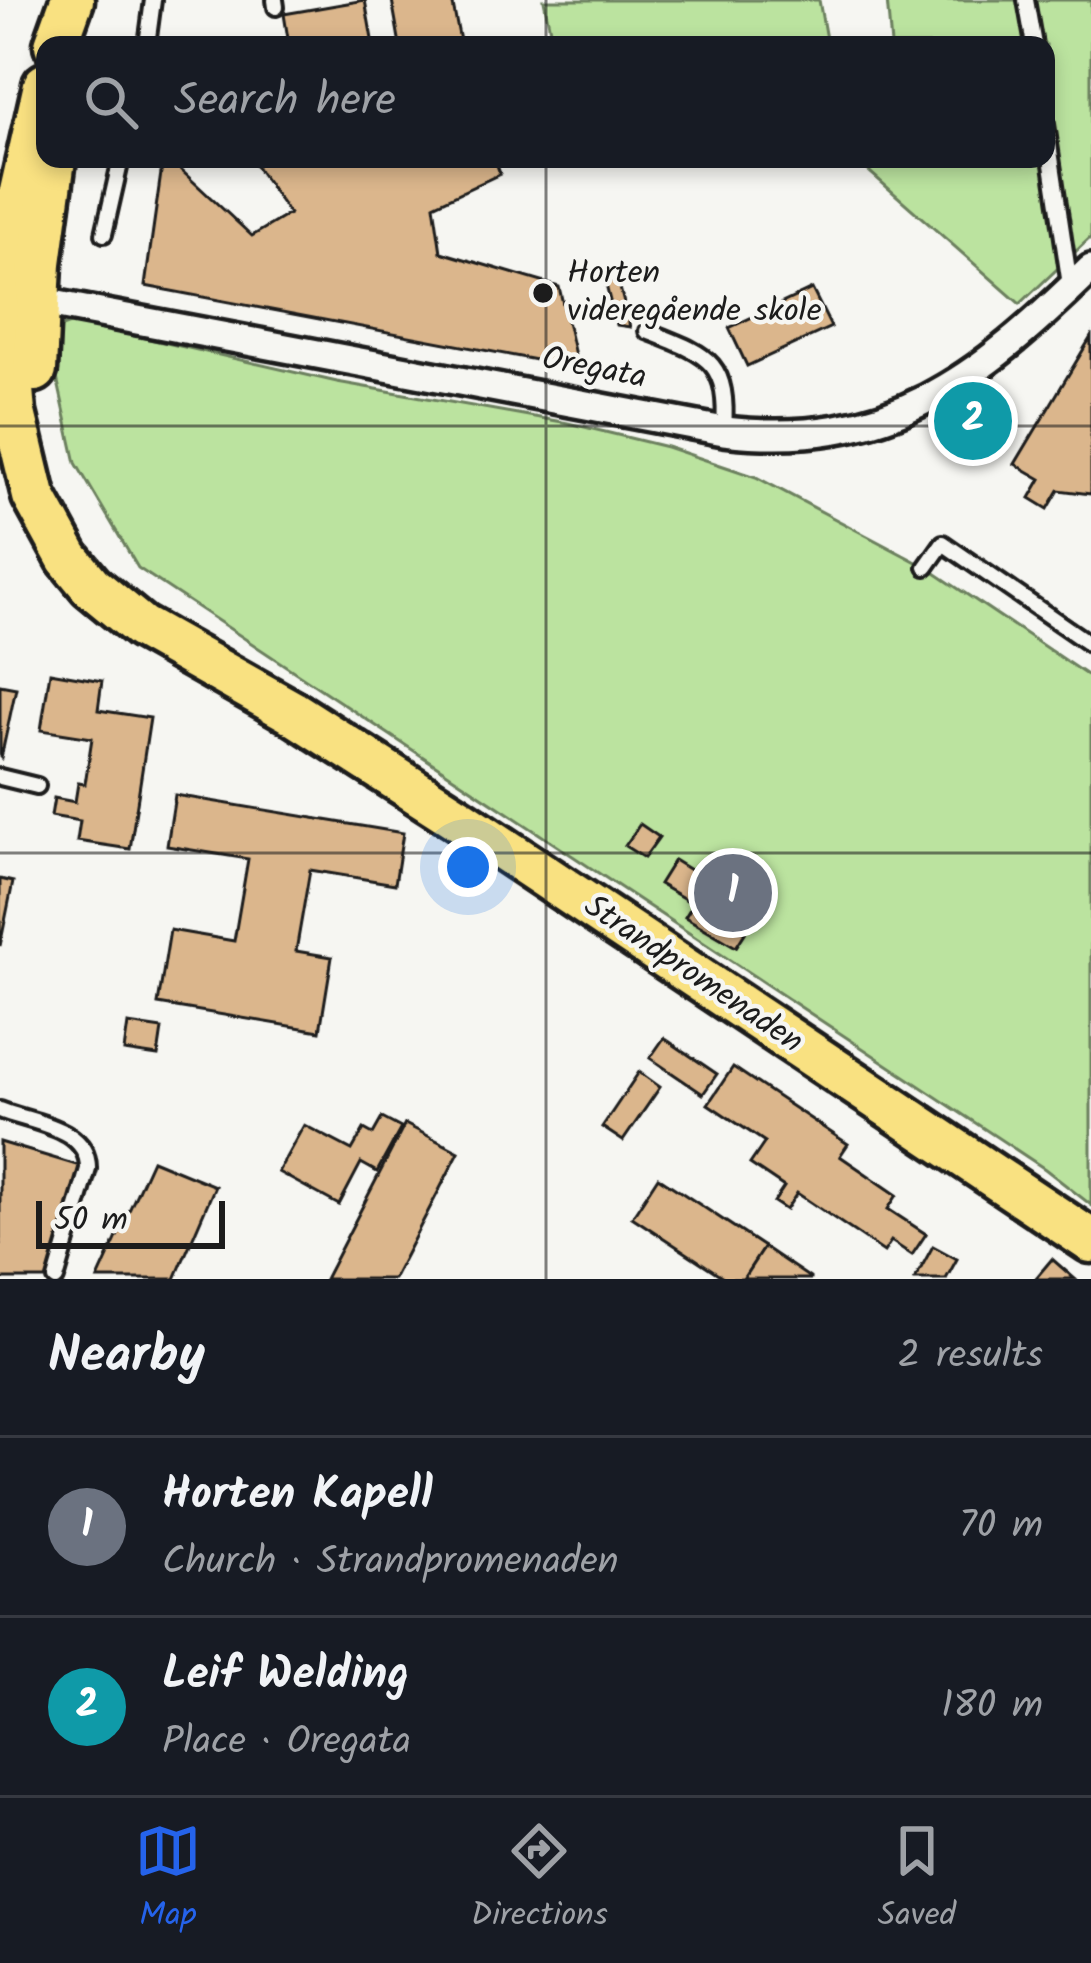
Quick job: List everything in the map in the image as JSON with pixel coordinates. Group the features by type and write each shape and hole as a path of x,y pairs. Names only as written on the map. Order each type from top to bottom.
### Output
{"main road":[{"path":"60,36 76,0"},
{"path":"75,36 76,0"},
{"name":"Strandpromenaden","path":"36,122 19,191 21,297 34,355 42,437 66,509 120,580 254,676 292,712 652,946 1091,1241"},
{"name":"Strandpromenaden","path":"21,297 52,168"}],"street":[{"name":"Oregata","path":"21,297 724,431 782,437 826,433 886,418 934,399 1081,279"}],"lane":[{"path":"148,36 153,0"},
{"path":"1027,0 1033,36"},
{"path":"1055,164 1081,279"},
{"path":"104,234 119,168"},
{"path":"646,331 705,356 718,372 727,394 724,431"},
{"path":"926,567 943,543 1091,645"},
{"path":"0,777 37,786"},
{"path":"0,1111 70,1134 88,1156 56,1279"}],"green space":[{"path":"544,0 819,0 825,36 551,36"},
{"path":"887,0 1091,0 1091,237 1020,304 865,168 1055,168 1055,36 890,36"},
{"path":"75,322 337,382 568,423 667,447 756,477 926,567 1091,678 1091,1205 1045,1169 138,568 76,463 50,346 59,328"}],"building":[{"path":"365,0 371,36 288,36 284,14"},
{"path":"392,0 452,0 459,36 398,36"},
{"path":"162,168 179,168 252,236 289,214 257,168 498,168 500,174 434,205 441,252 559,287 578,368 145,286"},
{"path":"604,277 619,284 630,327 616,325"},
{"path":"812,289 831,327 747,366 729,328"},
{"path":"1091,337 1091,494 1059,490 1048,509 1030,498 1041,479 1015,464"},
{"path":"50,672 102,681 98,710 150,718 130,849 77,841 80,821 51,816 54,798 75,802 78,783 85,784 92,738 41,730"},
{"path":"0,685 16,688 1,758 0,757"},
{"path":"175,795 403,833 395,884 310,870 296,951 332,957 320,1031 158,1004 170,930 234,941 248,859 167,846"},
{"path":"640,824 659,837 644,858 625,846"},
{"path":"726,857 769,882 740,930 745,933 736,947 685,917 693,904 697,906"},
{"path":"674,860 711,883 697,906 659,884"},
{"path":"0,879 13,882 0,946"},
{"path":"128,1024 162,1029 158,1056 124,1051"},
{"path":"664,1038 717,1074 703,1094 650,1058"},
{"path":"733,1067 848,1144 840,1156 897,1195 888,1209 926,1234 912,1255 891,1241 884,1252 797,1193 786,1210 774,1202 784,1187 750,1164 765,1142 708,1104"},
{"path":"639,1072 660,1087 623,1141 602,1127"},
{"path":"382,1118 401,1128 377,1172 361,1163 339,1205 278,1172 304,1125 352,1150 364,1129 373,1134"},
{"path":"405,1124 459,1152 393,1279 325,1279"},
{"path":"0,1142 80,1166 47,1279 0,1279"},
{"path":"152,1160 215,1186 175,1279 98,1279"},
{"path":"658,1177 764,1247 743,1279 726,1279 632,1217"},
{"path":"933,1246 957,1259 946,1279 915,1279"},
{"path":"764,1247 810,1278 810,1279 743,1279"},
{"path":"1052,1259 1075,1279 1035,1279"}],"place":[{"name":"Horten videregående skole","path":"543,293"},
{"name":"Leif Welding","path":"973,421"},
{"name":"Horten Kapell","path":"733,893"}]}
